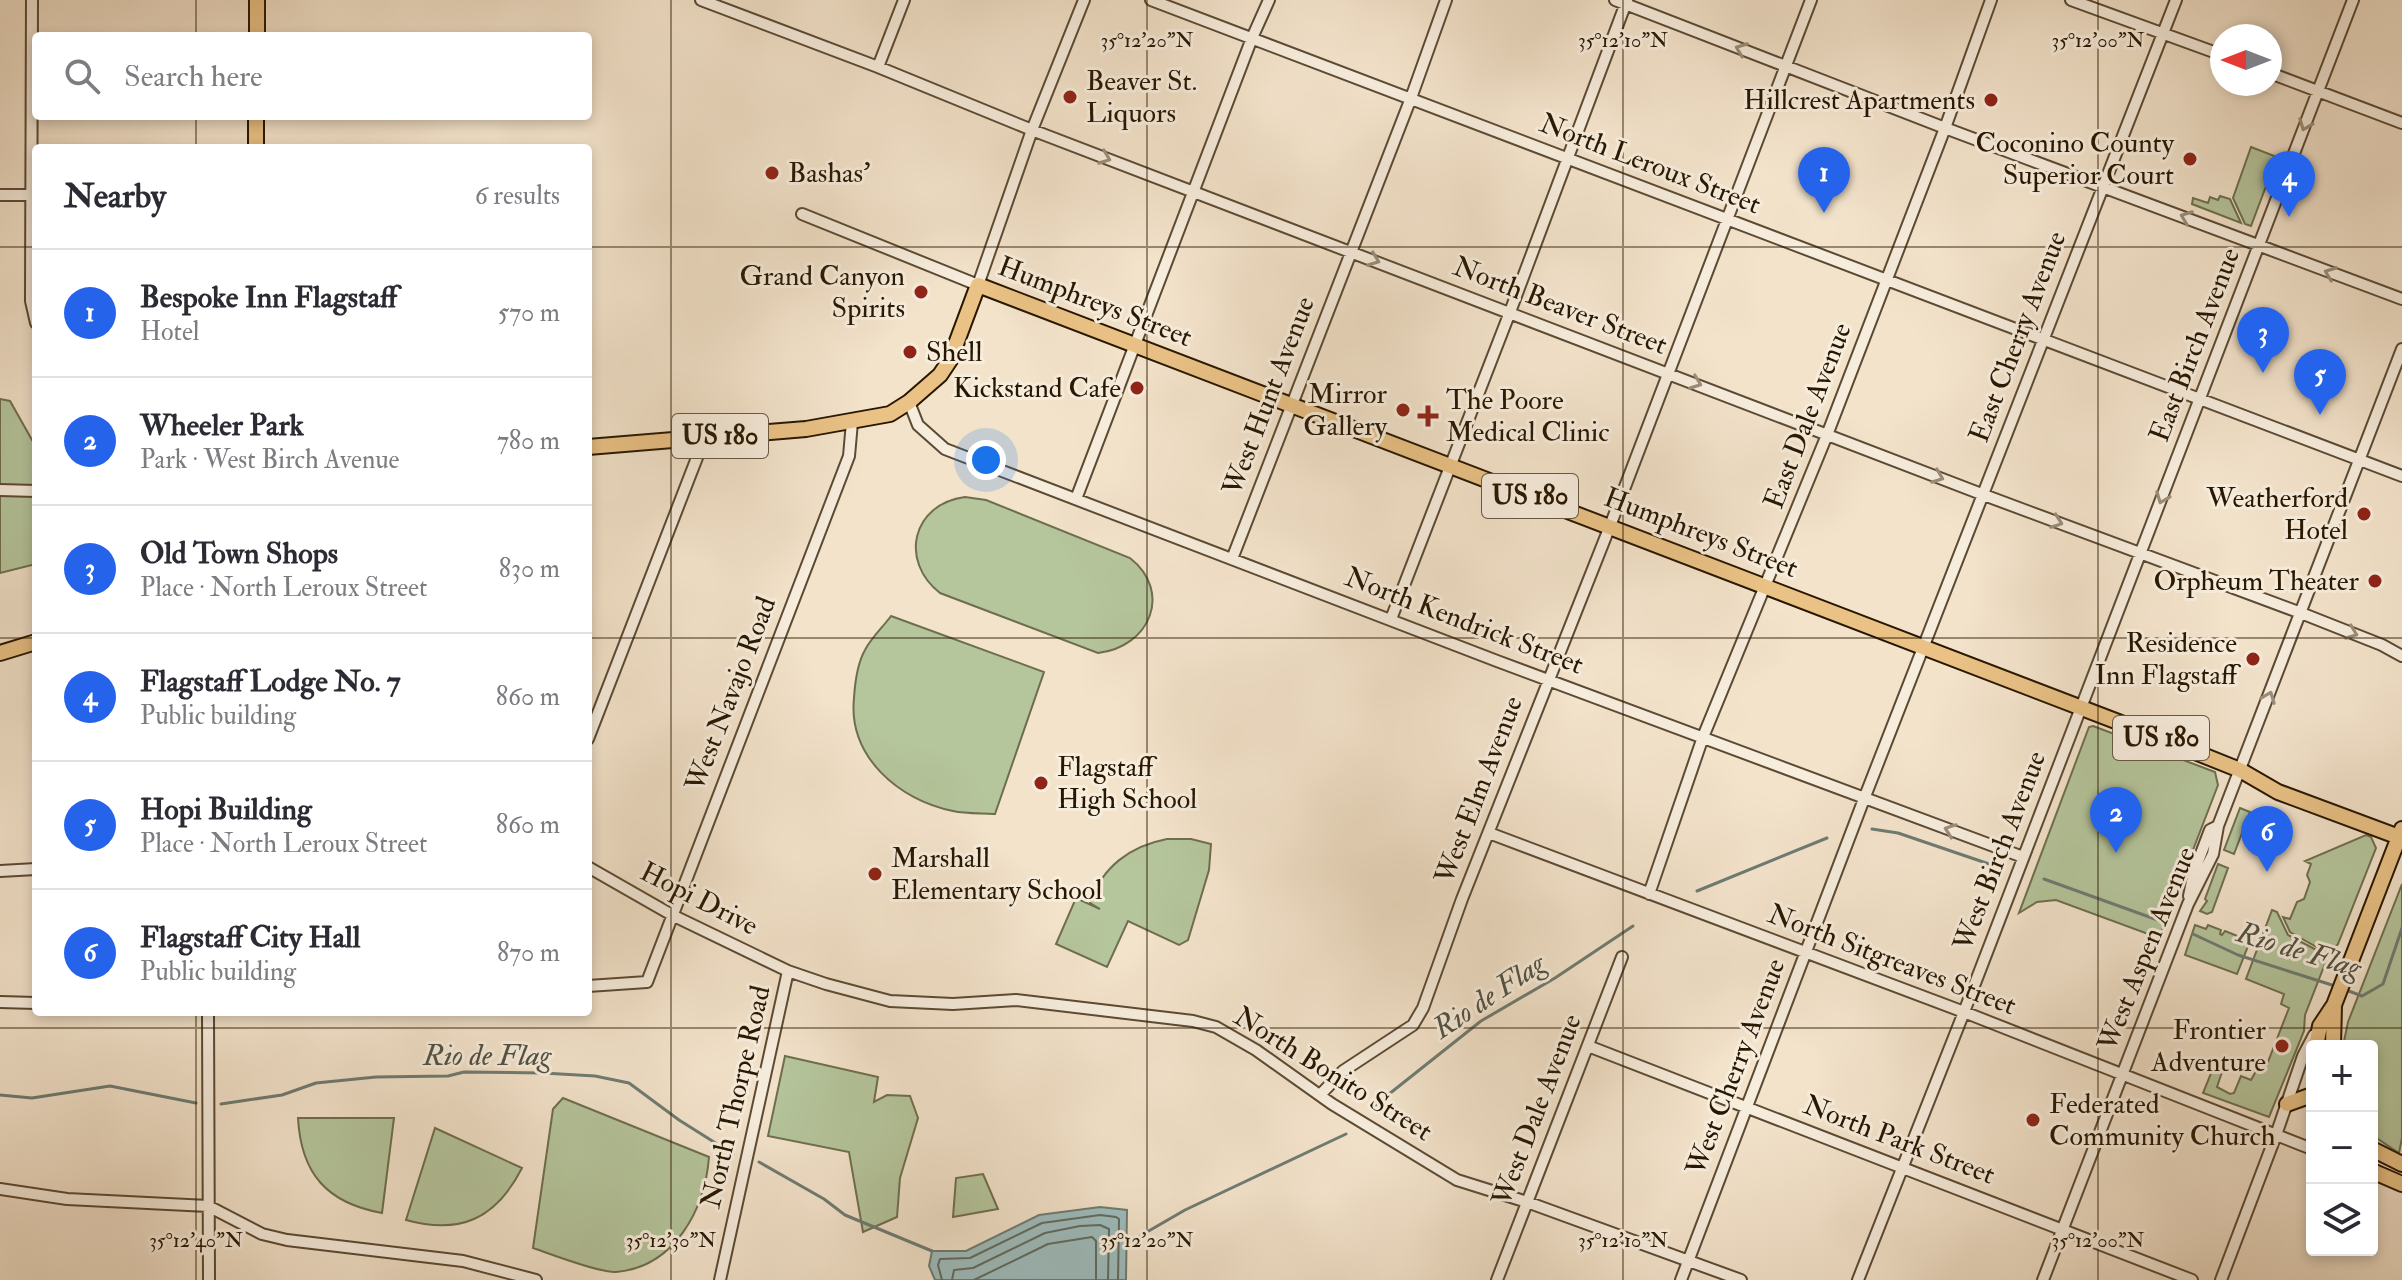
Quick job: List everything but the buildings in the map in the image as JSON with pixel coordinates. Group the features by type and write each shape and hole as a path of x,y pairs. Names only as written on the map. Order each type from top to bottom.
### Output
{"main road":[{"path":"257,0 257,32"},
{"path":"256,120 256,144"},
{"name":"Humphreys Street","path":"978,285 2082,708 2240,770 2278,792 2400,833"},
{"name":"US 180","path":"592,447 852,422 890,414 940,375 950,360 978,285"},
{"path":"0,653 32,643"},
{"path":"2317,1040 2320,1026 2334,1005 2400,833"},
{"path":"2333,1040 2334,1005"},
{"path":"2287,1104 2306,1097"},
{"path":"2378,1152 2402,1164"},
{"path":"2378,1174 2402,1184"}],"street":[{"path":"32,0 32,305"},
{"name":"North Beaver Street","path":"701,0 1827,435 2301,613 2402,656"},
{"path":"878,67 904,0"},
{"path":"978,285 1032,130 1084,0"},
{"name":"North Leroux Street","path":"1151,0 2402,476"},
{"path":"1076,499 1269,0"},
{"name":"West Hunt Avenue","path":"1232,559 1446,0"},
{"name":"West Elm Avenue","path":"1320,1095 1343,1071 1413,1025 1423,1008 1811,0"},
{"name":"East Dale Avenue","path":"1649,894 1703,737 1827,435 1991,0"},
{"path":"2071,0 2210,50"},
{"name":"East Cherry Avenue","path":"1925,648 2176,0"},
{"name":"East Birch Avenue","path":"2082,708 2353,0"},
{"path":"1391,619 1568,158 1622,1 1945,128 2402,299"},
{"path":"2282,78 2402,123"},
{"path":"0,195 31,195"},
{"name":"Humphreys Street","path":"802,214 978,285"},
{"name":"West Aspen Avenue","path":"2043,1280 2188,904 2194,872 2206,840 2210,830 2218,826 2402,349"},
{"name":"North Kendrick Street","path":"909,402 918,425 945,449 2023,857"},
{"name":"West Navajo Road","path":"592,986 647,982 849,456 852,422"},
{"path":"592,729 705,437"},
{"path":"0,490 32,491"},
{"name":"West Cherry Avenue","path":"1681,1280 1864,799 1925,648"},
{"name":"West Birch Avenue","path":"1858,1280 2082,708"},
{"name":"North Sitgreaves Street","path":"1489,833 1964,1012 2306,1147"},
{"path":"0,871 32,869"},
{"name":"Hopi Drive","path":"592,869 672,915 788,971"},
{"name":"West Dale Avenue","path":"1497,1280 1622,957"},
{"name":"North Bonito Street","path":"788,971 890,1001 953,1004 1016,1000 1193,1021 1216,1027 1457,1180 1527,1202 1741,1280"},
{"name":"North Thorpe Road","path":"720,1280 788,971"},
{"path":"0,1002 32,1003"},
{"path":"208,1016 209,1280"},
{"path":"2221,1280 2303,1056 2320,1026"},
{"name":"North Park Street","path":"1588,1046 2192,1280"},
{"path":"0,1189 67,1199 208,1206 262,1234 287,1240 463,1261 536,1280"}],"green space":[{"path":"2251,147 2277,157 2251,226 2245,224 2233,198"},
{"path":"2220,196 2230,199 2241,223 2192,204 2193,198 2208,203 2210,197 2218,200"},
{"path":"0,399 10,401 32,440 32,565 0,573"},
{"path":"965,497 986,500 1130,558 1143,572 1150,586 1150,616 1142,629 1116,649 1098,653 940,593 927,580 919,565 917,536 933,510"},
{"path":"891,616 1044,672 995,814 953,811 913,797 881,772 859,739 854,719 854,698 860,661"},
{"path":"2089,727 2215,772 2218,785 2159,938 2056,900 2037,902 2019,913"},
{"path":"2240,808 2250,812 2234,854 2224,850"},
{"path":"2366,835 2371,837 2376,848 2338,944 2329,954 2290,932 2283,917 2290,919 2297,902 2304,899 2310,882 2307,875 2311,864 2305,861"},
{"path":"1167,839 1191,839 1211,844 1209,870 1188,940 1179,945 1128,921 1107,967 1056,944 1076,898 1100,909 1090,903 1110,869 1141,847"},
{"path":"2218,864 2228,868 2212,912 2207,914 2200,911 2207,901 2205,899"},
{"path":"2402,884 2402,1138 2399,1153 2378,1139 2378,1040 2344,1040 2348,1022"},
{"path":"2272,910 2277,912 2288,935 2328,956 2305,1015 2304,1031 2269,1117 2203,1093 2214,1066 2223,1069 2217,1087 2230,1094 2234,1093 2241,1076 2251,1080 2256,1071 2264,1072 2289,1008 2281,1004 2284,994 2246,979"},
{"path":"2195,925 2206,929 2208,925 2221,930 2222,935 2225,931 2250,941 2237,974 2185,955"},
{"path":"785,1056 878,1077 874,1102 887,1095 910,1096 918,1118 900,1178 897,1217 863,1232 849,1152 768,1136"},
{"path":"563,1098 709,1157 701,1196 693,1215 683,1232 655,1259 637,1268 608,1272 533,1248 553,1109"},
{"path":"298,1118 394,1118 382,1213 346,1202 320,1183 305,1155"},
{"path":"435,1128 522,1168 512,1185 488,1211 460,1224 425,1224 406,1220"},
{"path":"983,1174 998,1209 953,1217 956,1178"}],"water":[{"path":"1100,1207 1127,1210 1126,1280 935,1280 929,1266 932,1251 966,1251 1039,1215"}],"waterway":[{"name":"Rio de Flag","path":"1872,829 1898,833 1995,866"},
{"name":"Rio de Flag","path":"1697,891 1827,838"},
{"name":"Rio de Flag","path":"2044,879 2166,923"},
{"name":"Rio de Flag","path":"1374,1106 1481,1021 1555,978 1633,926"},
{"name":"Rio de Flag","path":"2346,990 2362,996 2383,984 2402,928"},
{"name":"Rio de Flag","path":"2193,934 2238,955 2335,986"},
{"name":"Rio de Flag","path":"221,1104 282,1095 316,1083 376,1077 448,1076 464,1072 595,1076 629,1083 733,1154"},
{"name":"Rio de Flag","path":"0,1095 32,1098 110,1086 196,1103"},
{"name":"Rio de Flag","path":"1140,1236 1185,1210 1346,1134"},
{"name":"Rio de Flag","path":"759,1162 824,1199 845,1215 932,1251"}],"place":[{"name":"Beaver St. Liquors","path":"1070,97"},
{"name":"Hillcrest Apartments","path":"1991,100"},
{"name":"Coconino County Superior Court","path":"2190,159"},
{"name":"Bashas’","path":"772,173"},
{"name":"Bespoke Inn Flagstaff","path":"1824,213"},
{"name":"Flagstaff Lodge No. 7","path":"2289,217"},
{"name":"Grand Canyon Spirits","path":"921,292"},
{"name":"Shell","path":"910,352"},
{"name":"Old Town Shops","path":"2263,373"},
{"name":"Kickstand Cafe","path":"1137,388"},
{"name":"Mirror Gallery","path":"1403,410"},
{"name":"Hopi Building","path":"2320,415"},
{"name":"The Poore Medical Clinic","path":"1428,416"},
{"name":"Weatherford Hotel","path":"2364,514"},
{"name":"Orpheum Theater","path":"2375,581"},
{"name":"Residence Inn Flagstaff","path":"2253,659"},
{"name":"Flagstaff High School","path":"1041,783"},
{"name":"Wheeler Park","path":"2116,853"},
{"name":"Flagstaff City Hall","path":"2267,872"},
{"name":"Marshall Elementary School","path":"875,874"},
{"name":"Frontier Adventure","path":"2282,1046"},
{"name":"Federated Community Church","path":"2033,1120"}]}
